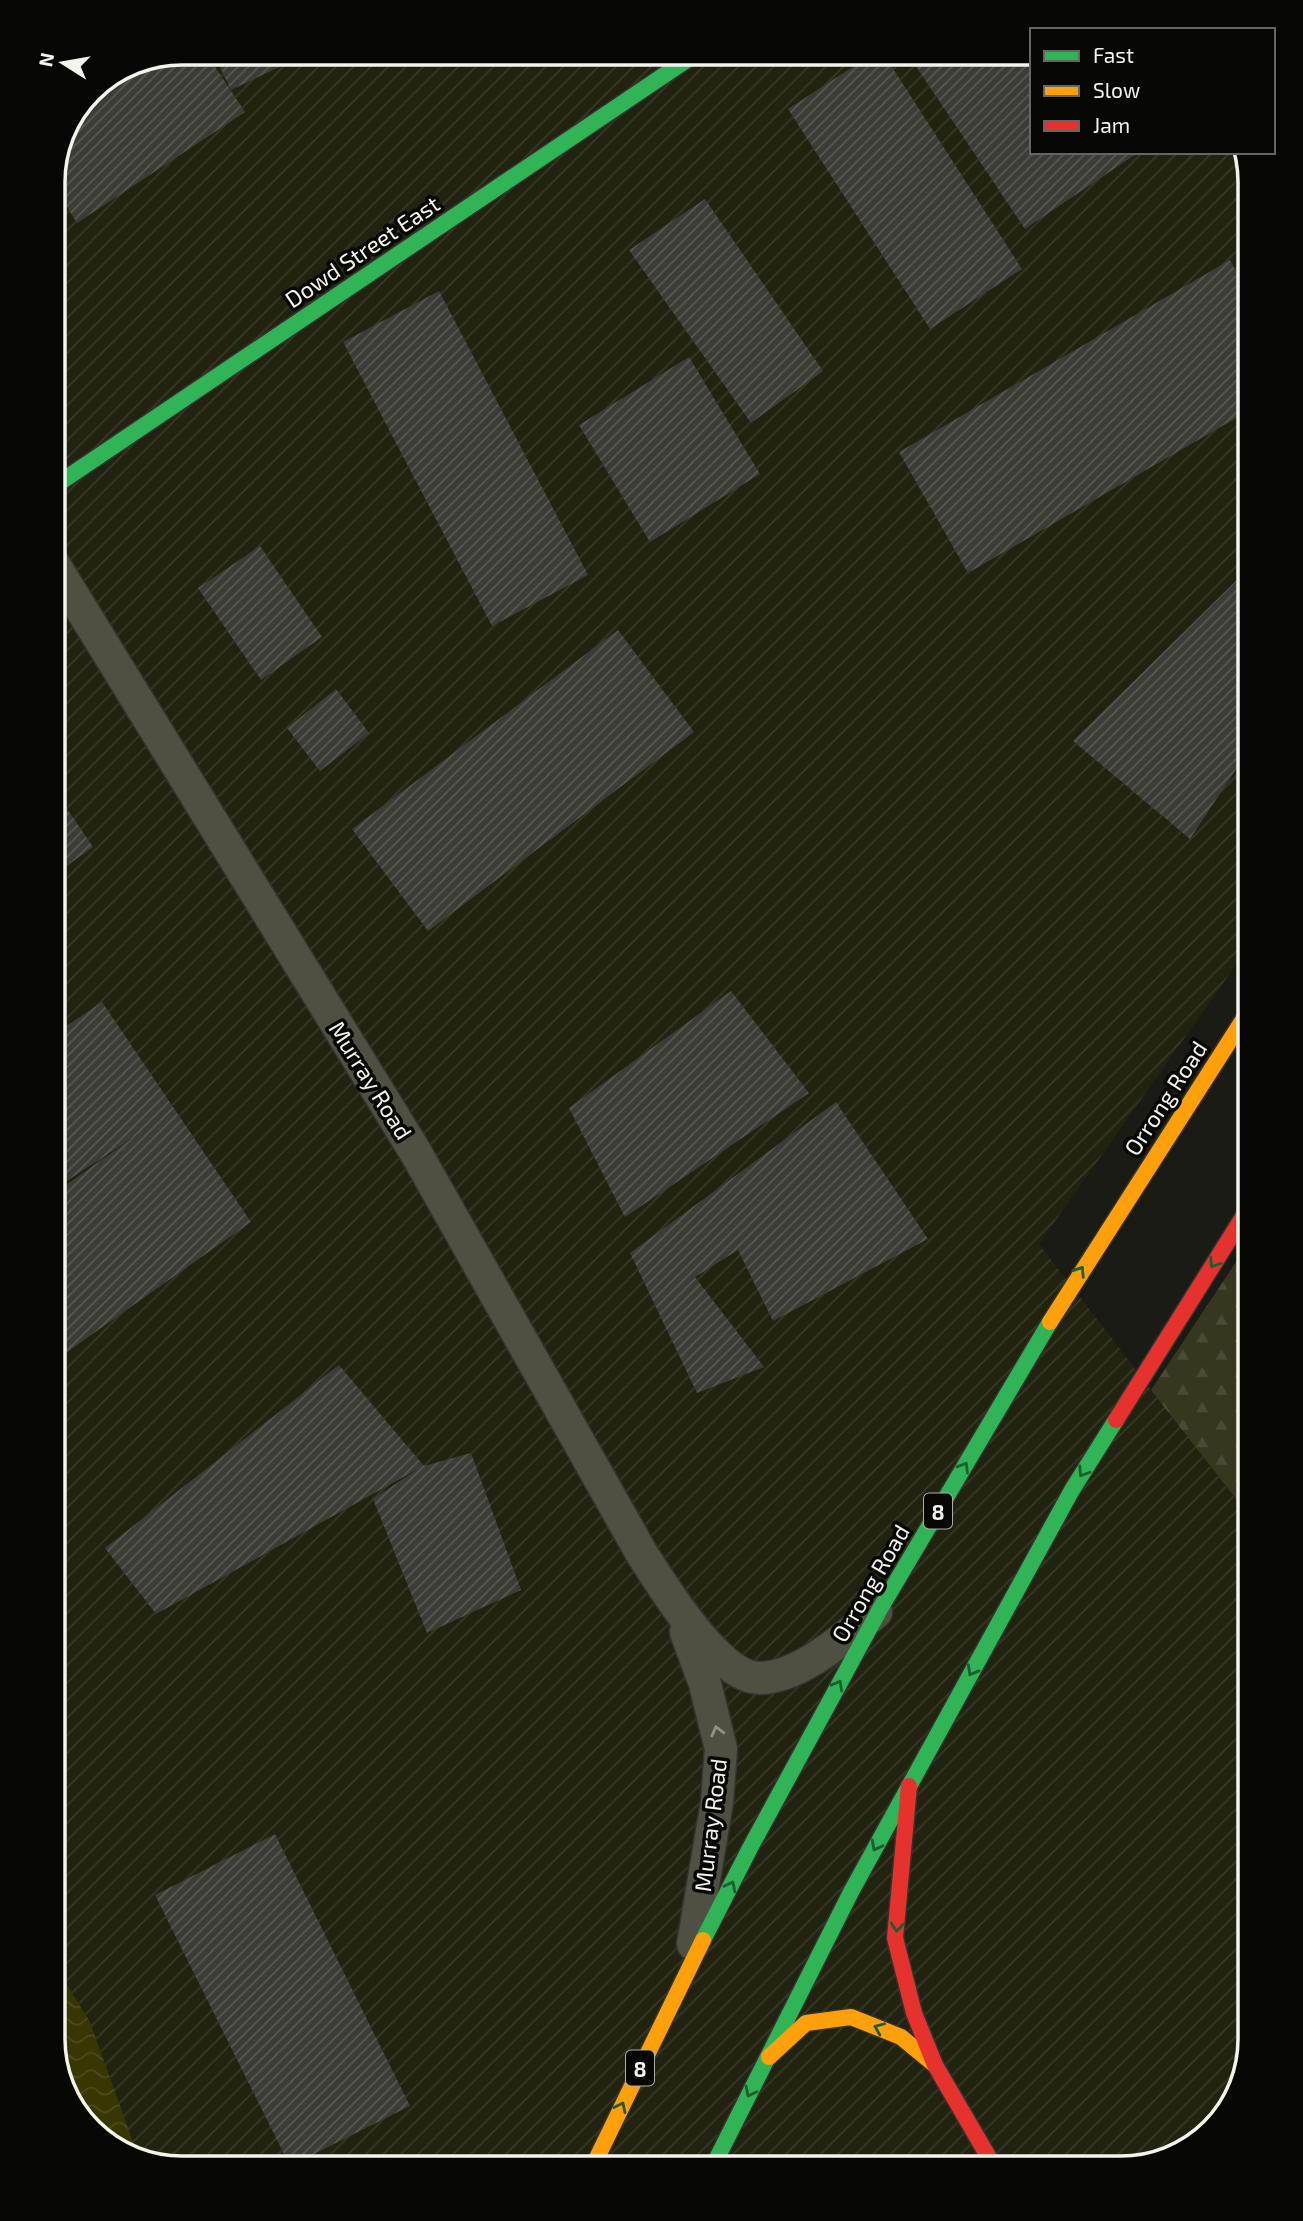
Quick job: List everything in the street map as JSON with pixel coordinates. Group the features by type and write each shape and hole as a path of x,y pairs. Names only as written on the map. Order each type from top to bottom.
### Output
{"main road":[{"name":"Dowd Street East","path":"65,479 679,65"},
{"name":"Orrong Road","path":"598,2156 689,1968 814,1728 880,1609 1075,1280 1238,1029"},
{"path":"718,2156 852,1892 1072,1490 1238,1227"},
{"path":"909,1786 895,1938 915,2013 936,2065 988,2156"},
{"path":"767,2059 806,2023 851,2017 901,2037 936,2065"}],"street":[{"name":"Murray Road","path":"65,583 416,1153 642,1554 713,1653 758,1679 777,1676 821,1656 880,1609"},
{"name":"Murray Road","path":"676,1605 705,1684 721,1749 717,1802 689,1968"}],"shaded area":[{"path":"182,65 1030,65 1030,154 1235,154 1238,182 1238,962 1039,1244 1238,1502 1238,2039 1229,2084 1223,2098 1204,2122 1186,2136 1159,2150 1121,2156 174,2156 144,2150 105,2127 77,2091 67,2062 65,2039 65,174 77,130 89,111 105,94 123,80 144,71"}],"green space":[{"path":"1238,1259 1238,1502 1151,1390"}],"water":[{"path":"65,1981 90,2022 134,2146 117,2136 94,2116 71,2077 65,2039"}],"building":[{"path":"214,65 245,112 77,223 65,204 65,174 77,130 89,111 123,80 159,67"},
{"path":"219,65 284,65 231,90"},
{"path":"856,65 891,65 1022,269 930,329 788,109"},
{"path":"915,65 1030,65 1030,154 1136,154 1025,229"},
{"path":"705,199 823,371 751,423 629,250"},
{"path":"1230,260 1238,274 1238,417 968,573 899,452"},
{"path":"439,291 588,575 492,626 343,342"},
{"path":"689,357 760,474 650,542 579,425"},
{"path":"260,546 322,637 261,680 198,588"},
{"path":"1238,579 1238,766 1190,839 1073,741"},
{"path":"618,630 694,732 428,931 352,829"},
{"path":"336,689 369,733 320,771 287,728"},
{"path":"65,806 93,847 65,867"},
{"path":"731,991 809,1093 625,1217 569,1108"},
{"path":"102,1002 251,1222 65,1354 65,1186 140,1133 65,1182 65,1027"},
{"path":"836,1102 928,1239 773,1321 738,1250 695,1277 764,1367 697,1393 630,1253"},
{"path":"339,1365 424,1466 471,1453 521,1590 427,1633 373,1499 418,1469 156,1614 105,1548"},
{"path":"275,1834 410,2106 310,2156 285,2156 155,1895"}],"traffic: fast":[{"path":"65,479 679,65"},
{"path":"703,1940 880,1609 1050,1322"},
{"path":"718,2156 851,1892 1072,1490 1116,1420"}],"traffic: slow":[{"path":"1050,1322 1238,1028"},
{"path":"598,2156 703,1940"},
{"path":"769,2057 806,2023 851,2017 901,2037 935,2065"}],"traffic: jam":[{"path":"1116,1420 1238,1225"},
{"path":"909,1786 895,1938 914,2013 935,2065 988,2156"}]}
